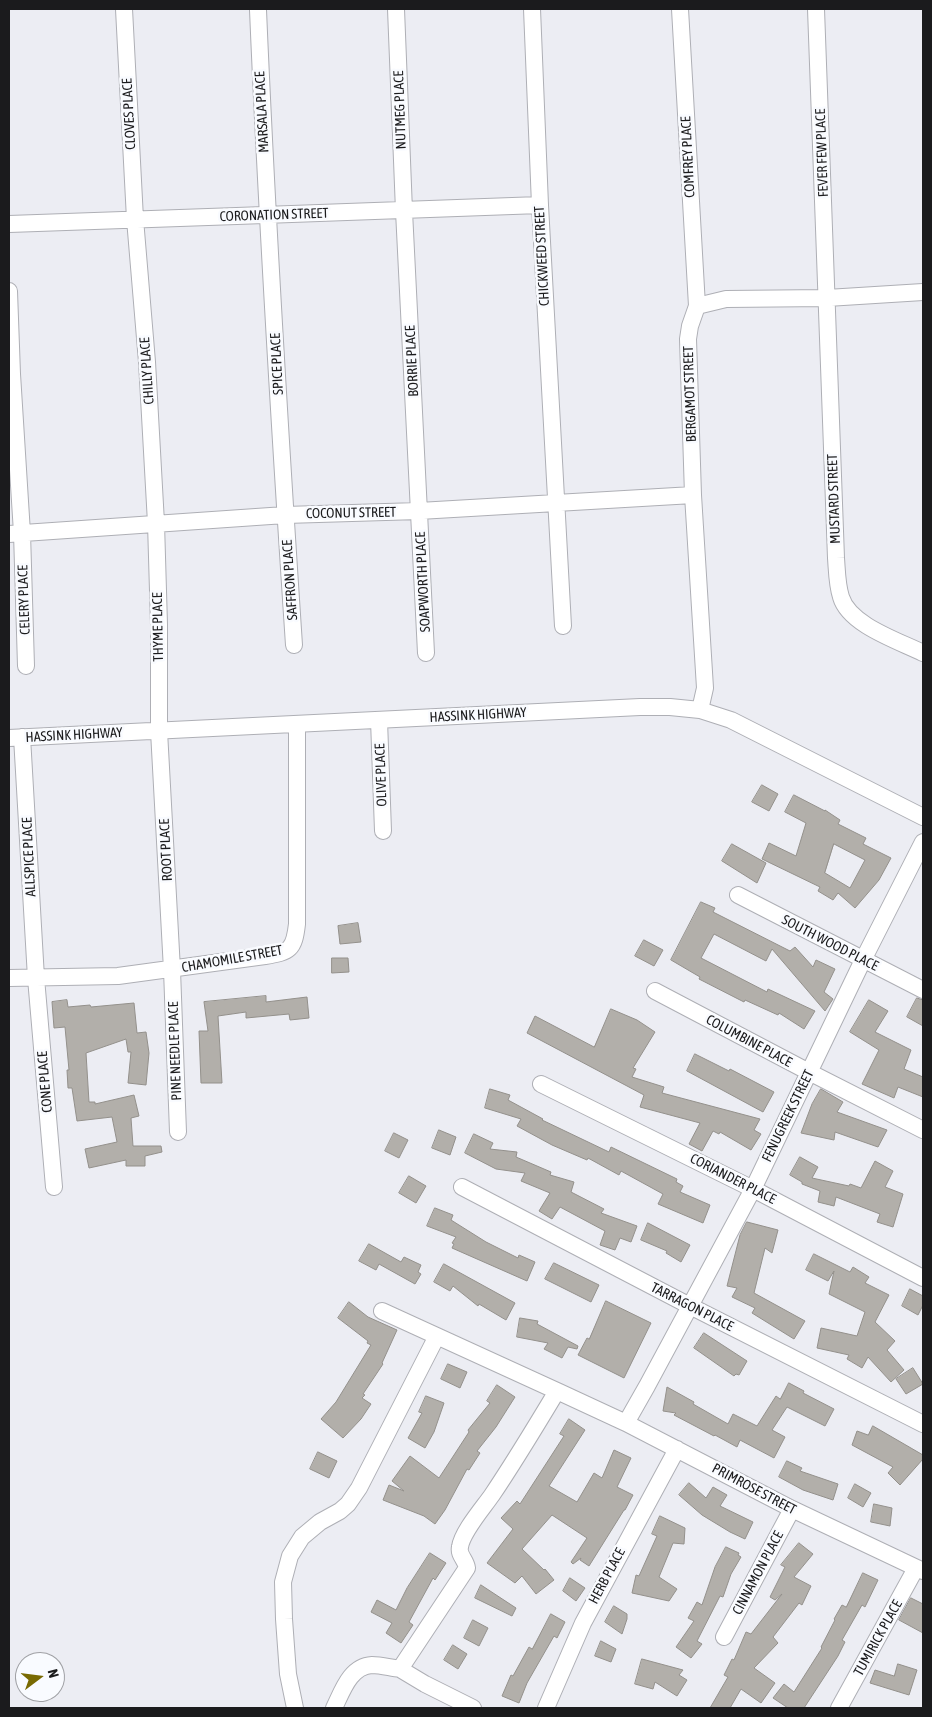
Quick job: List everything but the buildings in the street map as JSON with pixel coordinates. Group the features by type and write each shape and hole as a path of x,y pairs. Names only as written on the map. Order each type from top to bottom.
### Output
{"street":[{"name":"CLOVES PLACE","path":"124,9 135,219"},
{"name":"NUTMEG PLACE","path":"396,9 404,212"},
{"name":"CHICKWEED STREET","path":"532,9 540,205 563,626"},
{"name":"COMFREY PLACE","path":"680,9 697,306"},
{"name":"FEVER FEW PLACE","path":"816,9 827,298"},
{"name":"MARSALA PLACE","path":"258,10 267,214"},
{"name":"CORONATION STREET","path":"9,224 267,214 404,212 540,205"},
{"name":"BORRIE PLACE","path":"404,212 419,512"},
{"name":"SPICE PLACE","path":"267,214 285,514"},
{"name":"CHILLY PLACE","path":"135,219 147,362 156,523"},
{"name":"CELERY PLACE","path":"9,291 15,534 26,666"},
{"path":"697,306 726,299 827,298 923,292"},
{"name":"MUSTARD STREET","path":"827,298 836,558 841,597 845,608 853,617 869,627 923,653"},
{"name":"BERGAMOT STREET","path":"697,306 688,339 693,494 704,688 700,710"},
{"name":"COCONUT STREET","path":"15,534 285,514 419,512 693,494"},
{"name":"SOAPWORTH PLACE","path":"419,512 426,653"},
{"name":"SAFFRON PLACE","path":"285,514 294,645"},
{"name":"THYME PLACE","path":"156,523 159,625 159,731"},
{"name":"HASSINK HIGHWAY","path":"15,738 670,707 700,710 731,720 923,817"},
{"name":"OLIVE PLACE","path":"379,720 383,831"},
{"name":"CHAMOMILE STREET","path":"9,978 118,976 281,954 289,950 293,944 297,924 297,724"},
{"name":"ROOT PLACE","path":"159,731 172,970"},
{"name":"ALLSPICE PLACE","path":"15,738 36,978"},
{"name":"FENUGREEK STREET","path":"626,1423 753,1189 863,960 923,842"},
{"name":"SOUTH WOOD PLACE","path":"738,895 923,990"},
{"name":"PINE NEEDLE PLACE","path":"172,970 178,1132"},
{"name":"CONE PLACE","path":"36,978 54,1187"},
{"name":"COLUMBINE PLACE","path":"655,991 923,1130"},
{"name":"CORIANDER PLACE","path":"541,1084 753,1189 923,1278"},
{"name":"TARRAGON PLACE","path":"462,1187 690,1306 923,1424"},
{"name":"PRIMROSE STREET","path":"382,1310 626,1423 792,1510 920,1570"},
{"path":"295,1708 288,1674 282,1582 290,1556 302,1537 320,1522 340,1512 359,1488 438,1336"},
{"path":"400,1669 467,1568 459,1549 472,1523 514,1462 558,1391"},
{"name":"HERB PLACE","path":"546,1708 583,1623 677,1449"},
{"name":"CINNAMON PLACE","path":"724,1638 792,1510"},
{"name":"TUMIRICK PLACE","path":"839,1708 920,1570"},
{"path":"334,1708 353,1673 363,1667 372,1665 400,1669 472,1708"}]}
